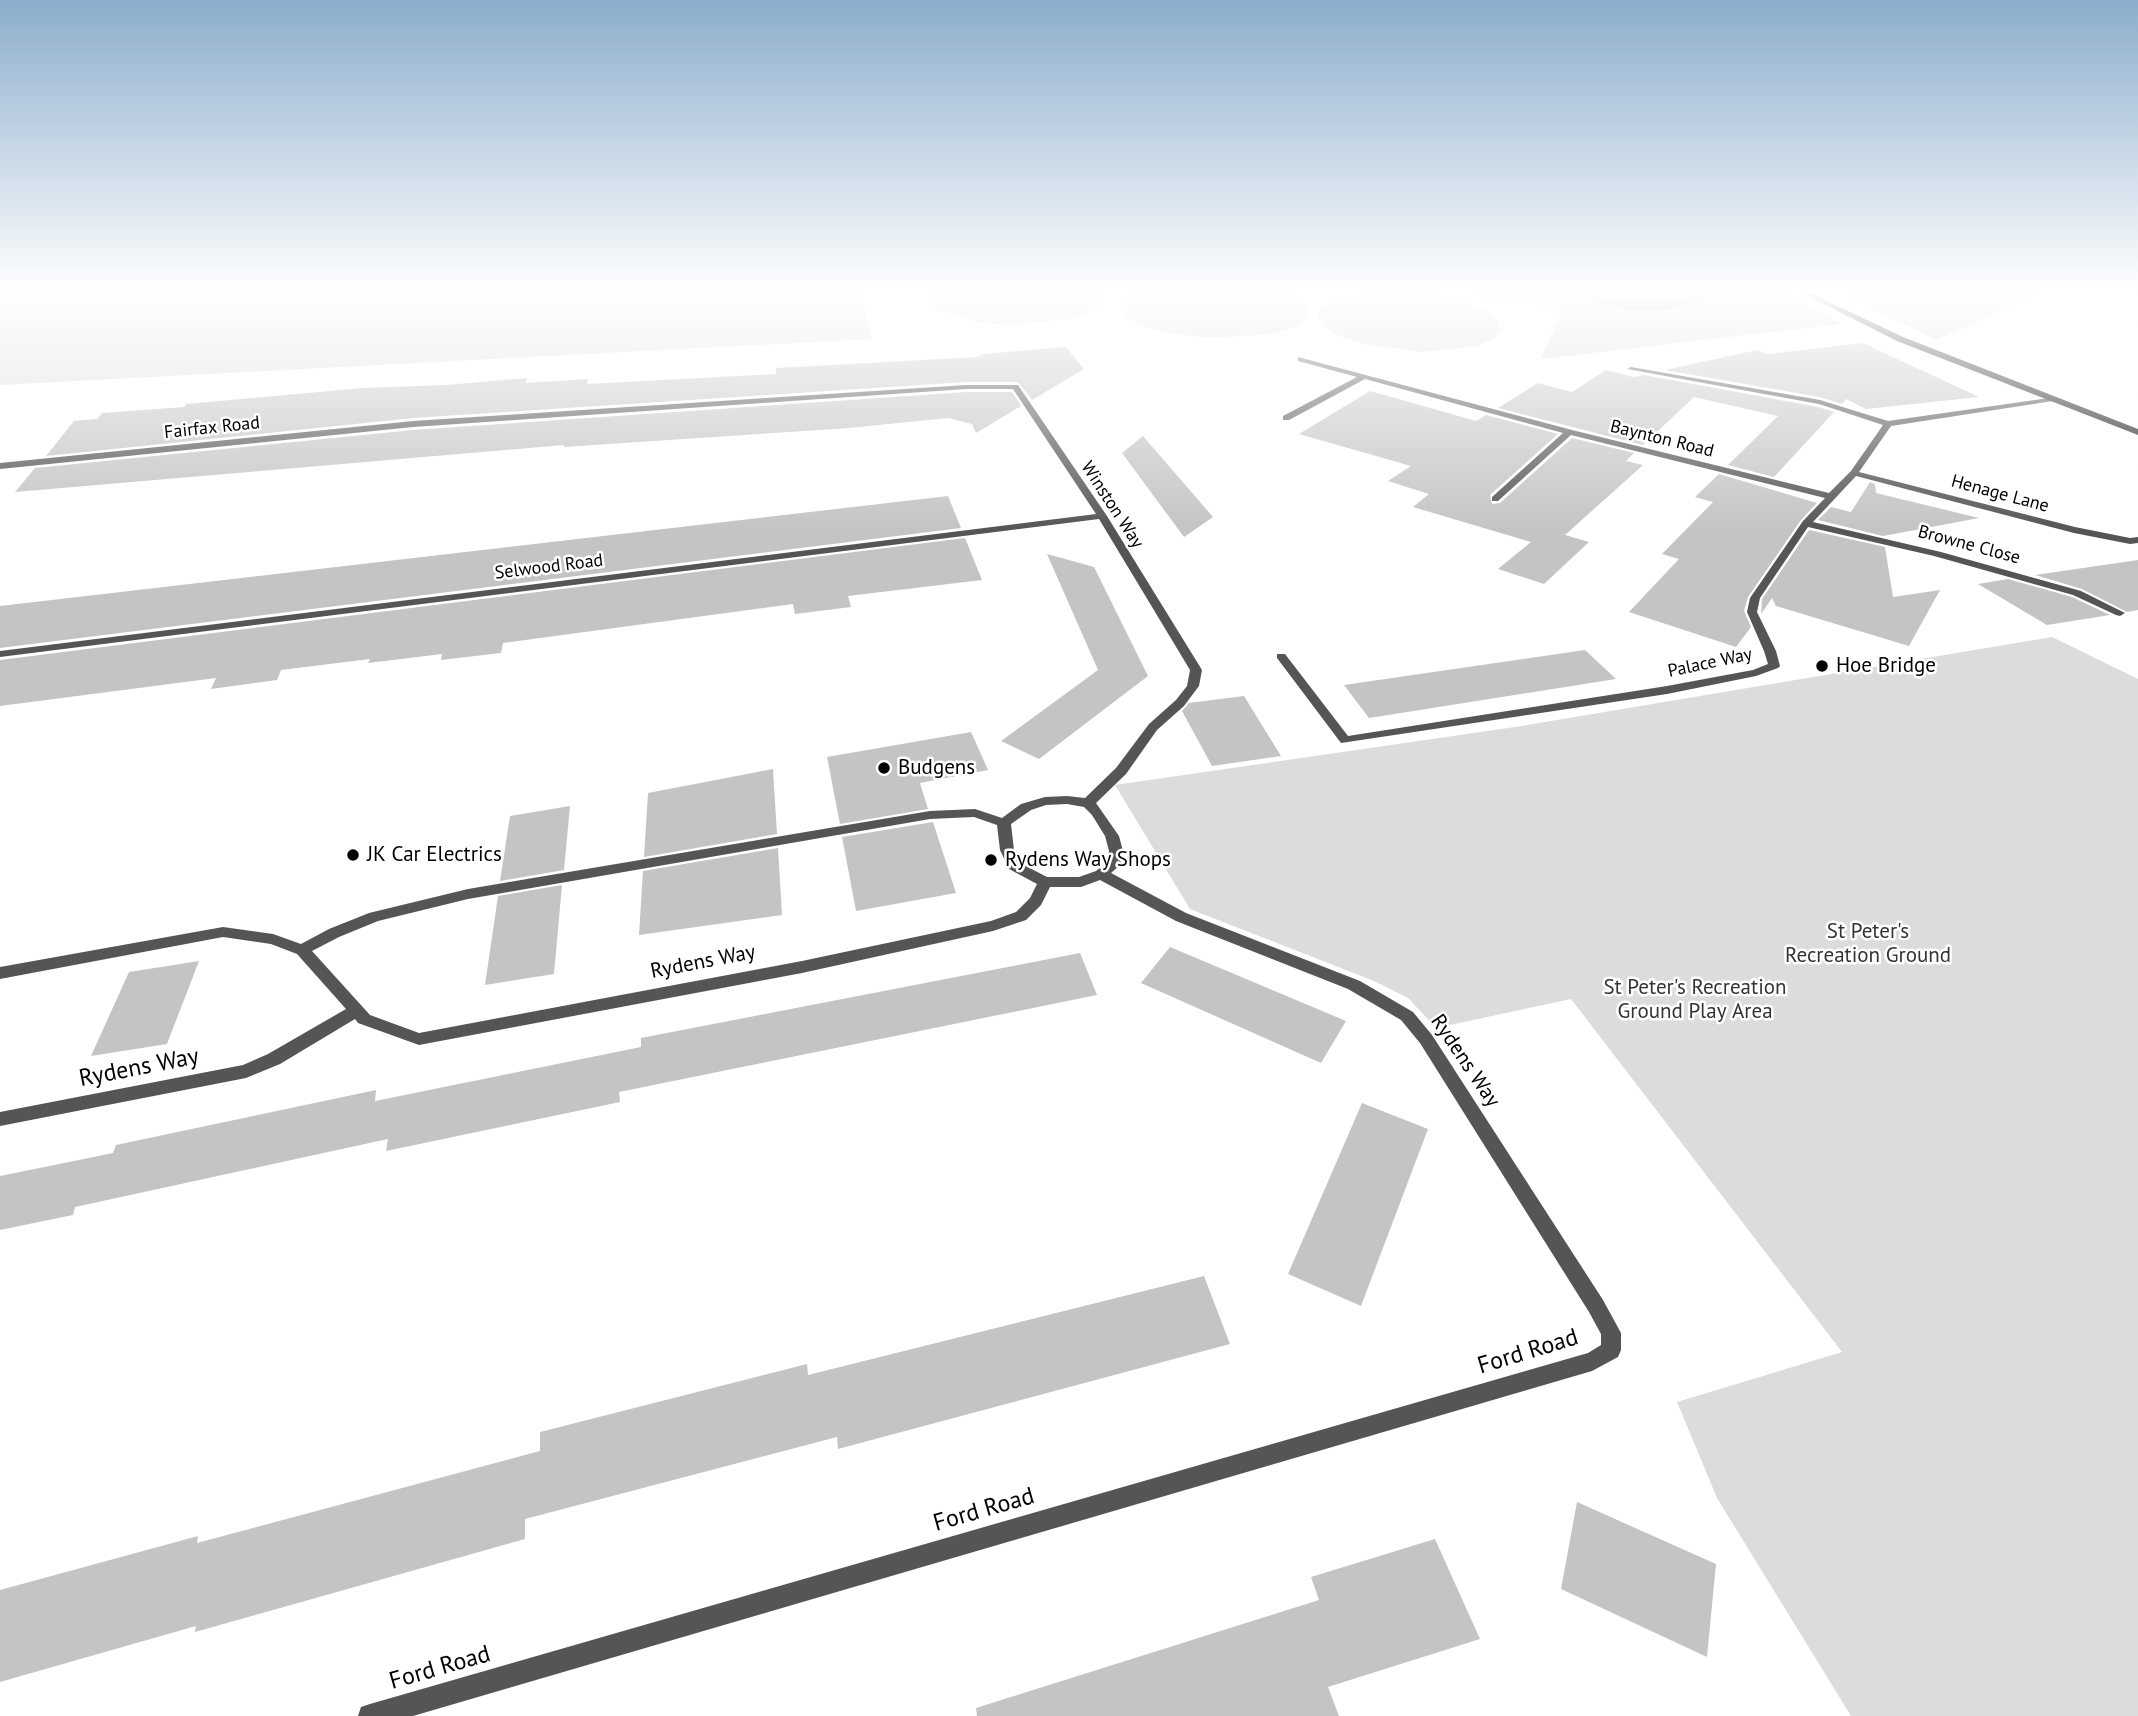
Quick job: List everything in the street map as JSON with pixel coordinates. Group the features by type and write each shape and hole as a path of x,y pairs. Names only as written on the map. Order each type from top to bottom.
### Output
{"main road":[{"path":"1979,370 2138,432"}],"street":[{"name":"Baynton Road","path":"1339,370 1569,432 1833,497"},
{"path":"1637,370 1820,402 1888,424 2053,399"},
{"path":"1286,418 1362,377"},
{"name":"Fairfax Road","path":"0,466 413,424 966,387 1015,387"},
{"name":"Winston Way","path":"1015,387 1102,516 1195,670 1192,686 1180,703 1153,727 1121,771 1088,803"},
{"name":"Palace Way","path":"1281,656 1345,740 1667,690 1756,673 1774,666 1752,612 1755,598 1806,523 1854,474 1888,424"},
{"path":"1495,499 1569,432"},
{"name":"Henage Lane","path":"1854,474 2074,530 2138,540"},
{"name":"Selwood Road","path":"0,654 1102,516"},
{"name":"Browne Close","path":"1806,523 1937,554 2077,593 2120,613"},
{"path":"1045,801 1088,803 1112,836 1116,851 1114,864 1101,874 1081,882 1045,882 1014,866 1007,850 1004,823 1026,807 1045,801"},
{"path":"302,950 334,933 374,917 482,892 930,815 975,813 1004,823"},
{"name":"Rydens Way","path":"1101,874 1181,917 1354,985 1407,1016 1426,1039 1596,1306 1611,1333 1611,1350"},
{"name":"Rydens Way","path":"0,973 223,932 272,939 302,950 364,1019 419,1039 802,967 993,926 1021,916 1036,901 1045,882"},
{"name":"Rydens Way","path":"0,1119 246,1071 274,1059 357,1010"},
{"name":"Ford Road","path":"370,1716 1592,1362 1611,1350"}],"green space":[{"path":"0,370 283,370 0,385"},
{"name":"St Peter's Recreation Ground","path":"2052,637 2138,679 2138,1716 1851,1716 1717,1498 1677,1402 1842,1352 1571,999 1436,1028 1408,998 1374,981 1190,909 1115,785 1515,727"}],"building":[{"path":"776,370 1082,370 1032,400 1018,382 966,382 413,418 46,456 74,421 97,419 102,413 363,388 527,378 526,383 588,379 587,384 776,374"},
{"path":"1606,370 1834,412 1774,477 1728,465 1778,416 1694,397 1643,445 1498,408 1538,383 1572,392"},
{"path":"1665,370 1921,370 1979,397 1866,409 1846,399 1842,404 1820,397"},
{"path":"1370,391 1476,421 1486,415 1558,434 1490,495 1492,504 1500,503 1572,438 1634,453 1626,461 1643,465 1565,535 1589,542 1544,584 1498,569 1531,542 1413,507 1429,494 1388,481 1411,466 1299,434"},
{"path":"966,392 1012,392 1021,406 976,433 972,424 948,418 849,428 564,445 15,492 35,468 413,430"},
{"path":"1143,436 1213,517 1184,537 1122,453"},
{"path":"1719,474 1817,503 1801,520 1748,597 1744,611 1751,627 1736,647 1629,612 1679,559 1662,554 1713,502 1695,497"},
{"path":"1870,482 1875,484 1876,493 1979,518 1883,536 1818,520 1831,507 1851,512"},
{"path":"948,496 961,528 0,648 0,606"},
{"path":"1809,530 1885,547 1893,597 1940,590 1909,646 1776,606 1772,598 1761,614 1762,599"},
{"path":"965,538 982,580 848,596 851,607 795,614 793,604 503,643 501,653 441,660 442,654 368,663 370,659 281,670 277,680 211,689 216,678 0,706 0,660"},
{"path":"1047,554 1094,567 1148,676 1039,759 1001,741 1098,670"},
{"path":"2138,560 2138,610 2127,612 2082,589 2035,575"},
{"path":"2008,579 2072,597 2110,615 2047,625 1978,584"},
{"path":"1585,650 1616,679 1369,718 1344,685"},
{"path":"1244,696 1281,756 1212,766 1182,711 1189,703"},
{"name":"Budgens","path":"971,732 988,770 920,783 928,809 840,824 827,757"},
{"path":"773,769 777,834 644,857 648,793"},
{"path":"570,806 564,870 500,881 510,816"},
{"path":"933,822 956,893 856,911 842,837"},
{"path":"778,848 782,915 639,935 643,871"},
{"path":"562,885 554,974 485,985 498,896"},
{"path":"1170,947 1346,1021 1321,1063 1141,983"},
{"path":"1080,953 1097,995 619,1092 620,1102 386,1151 388,1139 75,1207 73,1215 0,1230 0,1176 113,1153 116,1145 376,1090 375,1101 641,1047 641,1038"},
{"path":"199,961 167,1044 91,1056 129,972"},
{"path":"1362,1103 1428,1129 1361,1306 1288,1274"},
{"path":"1204,1276 1230,1344 838,1449 837,1437 525,1519 525,1539 195,1632 196,1626 0,1682 0,1590 198,1536 197,1543 540,1451 540,1432 807,1364 808,1375"},
{"path":"1577,1502 1716,1564 1707,1657 1561,1589"},
{"path":"1435,1539 1480,1639 1328,1687 1339,1716 977,1716 976,1708 1319,1600 1311,1577"}],"place":[{"name":"Hoe Bridge","path":"1822,666"},
{"name":"Budgens","path":"884,768"},
{"name":"JK Car Electrics","path":"353,855"},
{"name":"Rydens Way Shops","path":"991,860"}],"park label":[{"name":"St Peter's Recreation Ground Play Area","path":"1695,1000"}]}
